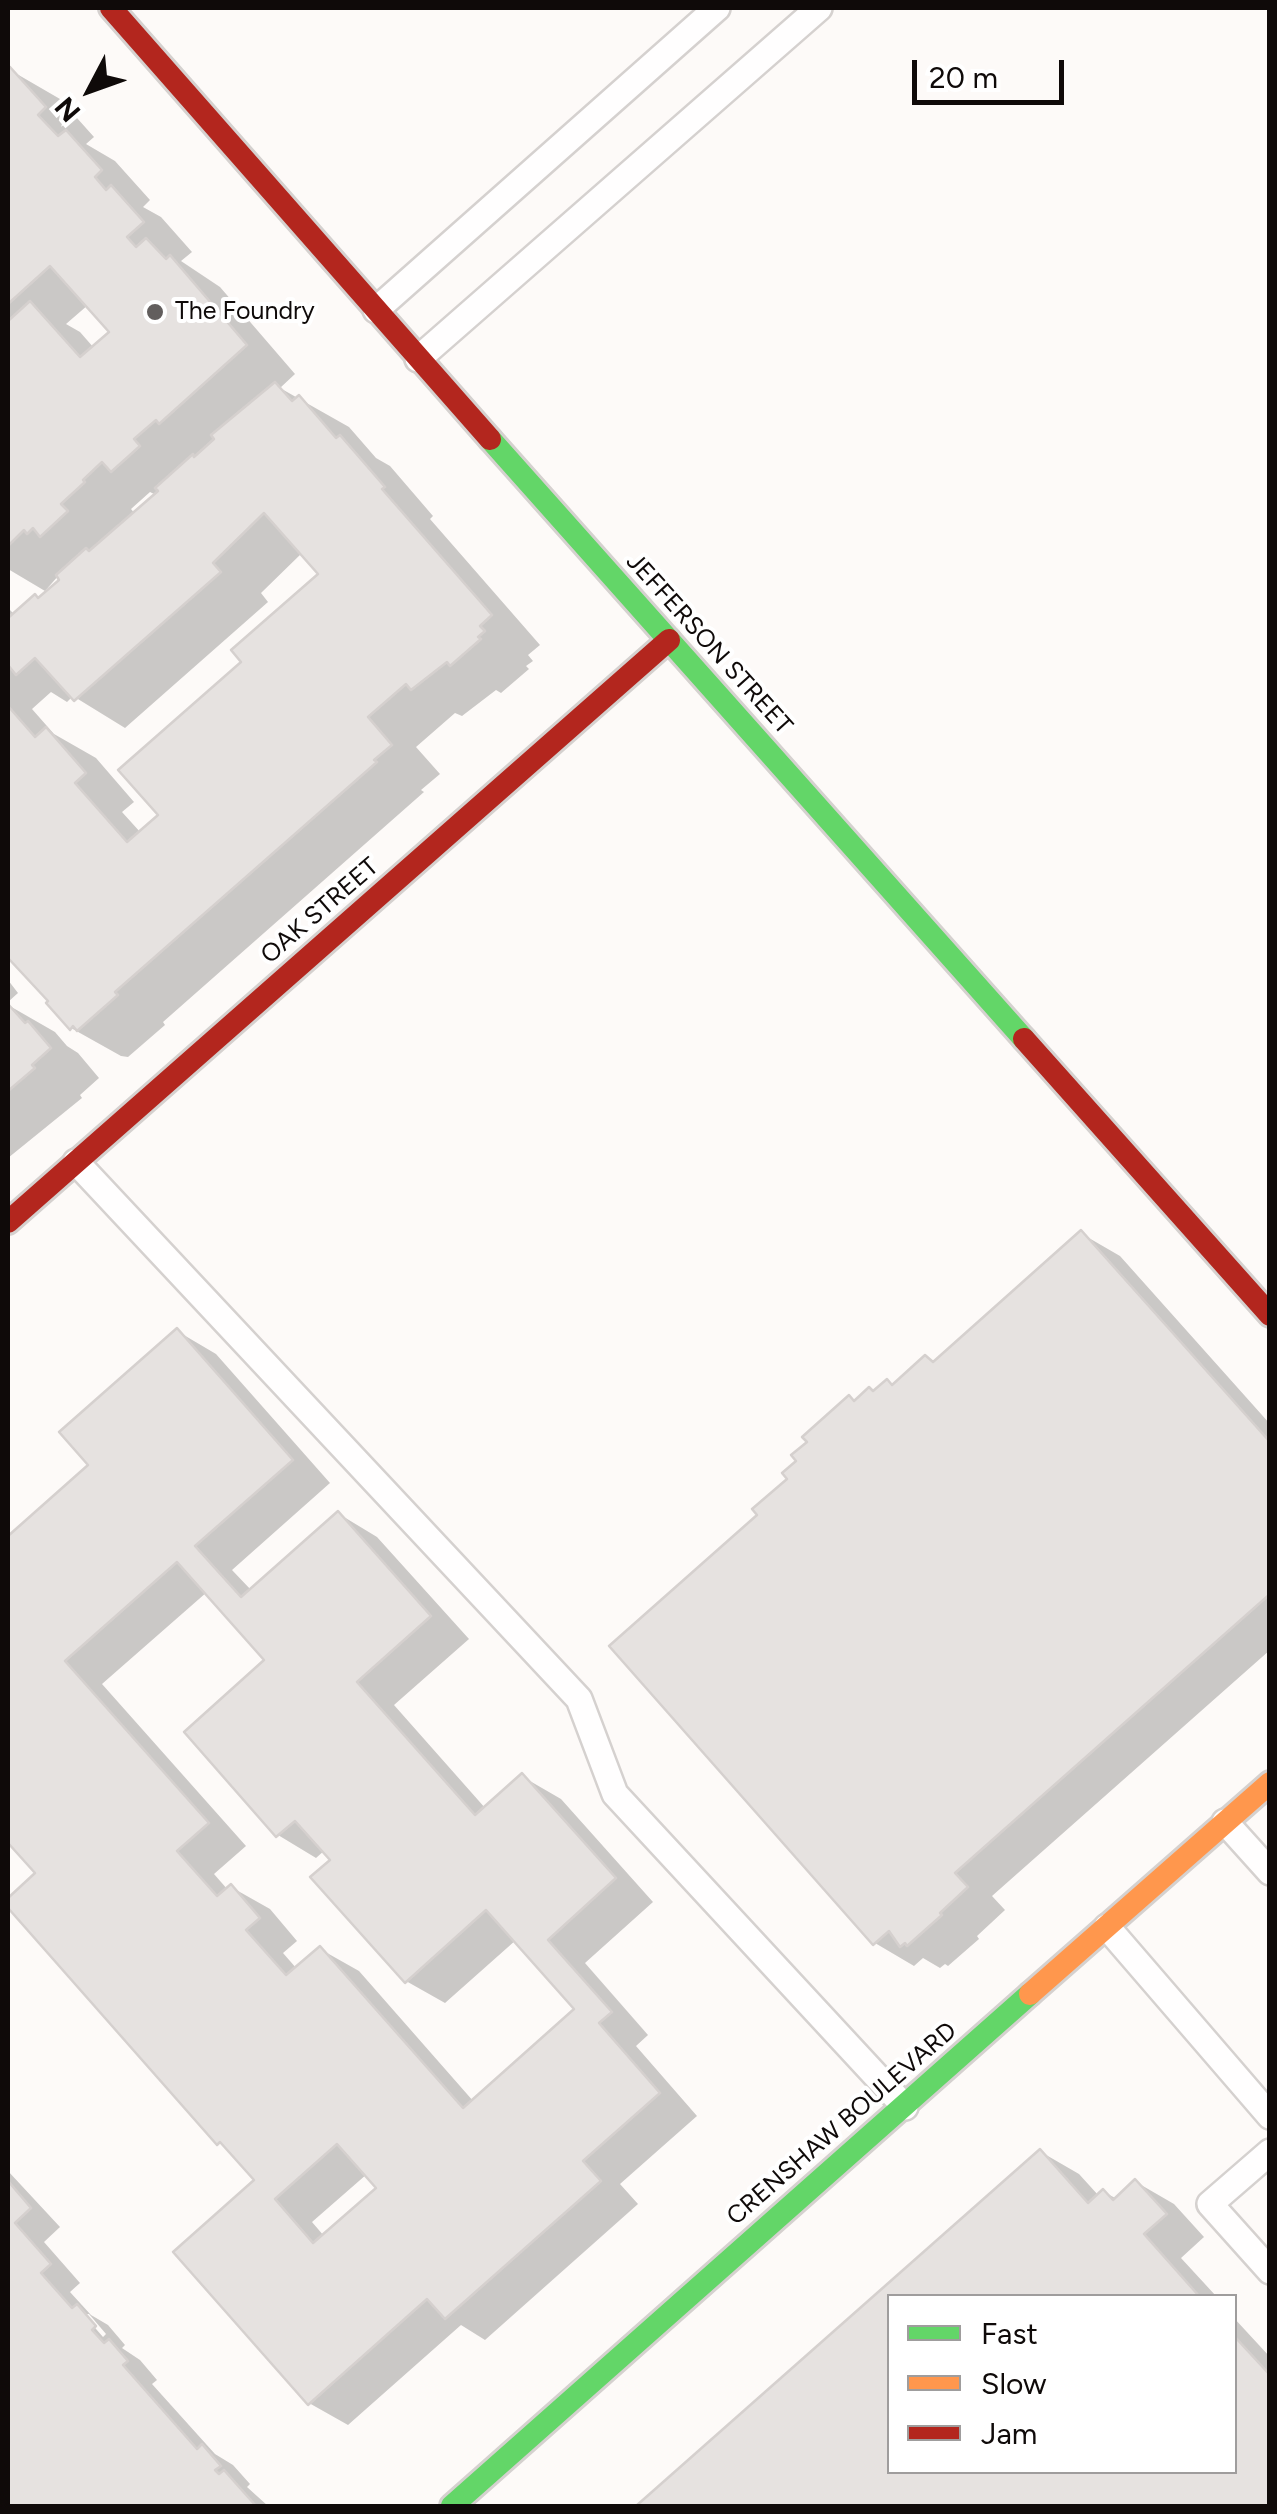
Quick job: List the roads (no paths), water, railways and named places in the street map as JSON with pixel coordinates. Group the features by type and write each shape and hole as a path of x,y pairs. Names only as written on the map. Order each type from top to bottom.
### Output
{"street":[{"name":"JEFFERSON STREET","path":"111,8 418,360 1270,1315"},
{"name":"OAK STREET","path":"8,1222 669,640"},
{"name":"CRENSHAW BOULEVARD","path":"452,2506 1270,1783"}],"lane":[{"path":"376,310 718,8"},
{"path":"418,360 820,8"},
{"path":"76,1162 578,1699 615,1794 905,2107"},
{"path":"1225,1822 1270,1872"},
{"path":"1107,1927 1270,2116"},
{"path":"1270,2152 1210,2204 1270,2271"}],"place":[{"name":"The Foundry","path":"155,312"}]}
